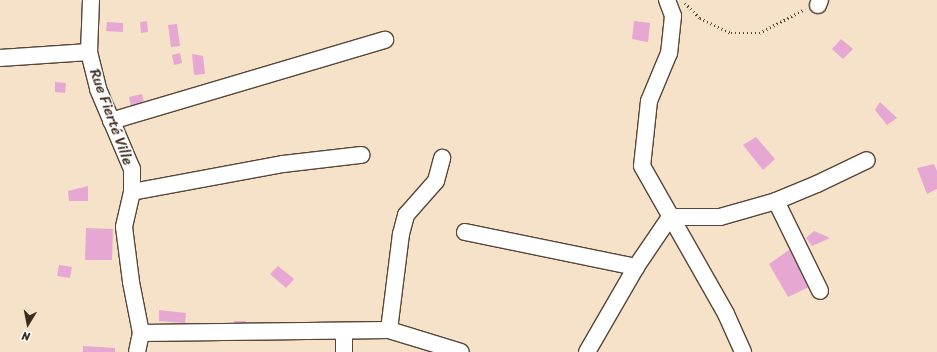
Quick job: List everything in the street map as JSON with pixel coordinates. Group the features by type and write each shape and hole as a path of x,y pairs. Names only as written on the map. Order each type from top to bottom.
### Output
{"street":[{"name":"Rue Fierté Ville","path":"91,0 88,52 98,89 132,169 132,192 124,226 131,282 141,333 137,352"},
{"path":"667,0 673,16 669,53 649,101 642,166 726,314 743,352"},
{"path":"111,121 385,40"},
{"path":"0,58 88,52"},
{"path":"132,192 283,164 361,155"},
{"path":"389,330 401,234 406,215 436,181 442,158"},
{"path":"670,217 720,217 776,201 817,184 867,160"},
{"path":"776,201 820,291"},
{"path":"587,352 636,267 670,217"},
{"path":"464,232 636,267"},
{"path":"141,333 344,332 389,330 461,352"},
{"path":"344,332 344,352"}],"path":[{"path":"682,0 700,18 731,33 759,33 800,11 819,3"}],"building":[{"path":"147,21 148,32 141,33 140,22"},
{"path":"634,21 650,23 648,42 632,39"},
{"path":"107,22 123,23 123,32 106,31"},
{"path":"177,24 180,46 171,47 168,25"},
{"path":"841,39 853,49 843,59 832,49"},
{"path":"180,53 182,63 174,65 172,55"},
{"path":"192,54 203,56 205,74 194,75"},
{"path":"55,82 66,83 65,93 55,92"},
{"path":"142,94 145,108 132,111 129,97"},
{"path":"880,102 897,118 887,125 875,110"},
{"path":"756,137 775,159 763,170 743,145"},
{"path":"934,164 937,171 937,189 927,194 917,168"},
{"path":"88,186 88,201 69,201 68,191"},
{"path":"86,228 113,229 112,260 85,260"},
{"path":"814,231 830,238 812,246 806,238"},
{"path":"792,248 809,287 788,297 769,264"},
{"path":"59,265 72,267 70,278 57,276"},
{"path":"278,266 294,279 286,288 270,274"},
{"path":"159,310 186,313 185,323 159,321"},
{"path":"234,321 246,321 246,331 234,331"},
{"path":"83,346 115,348 115,352 83,352"}]}
